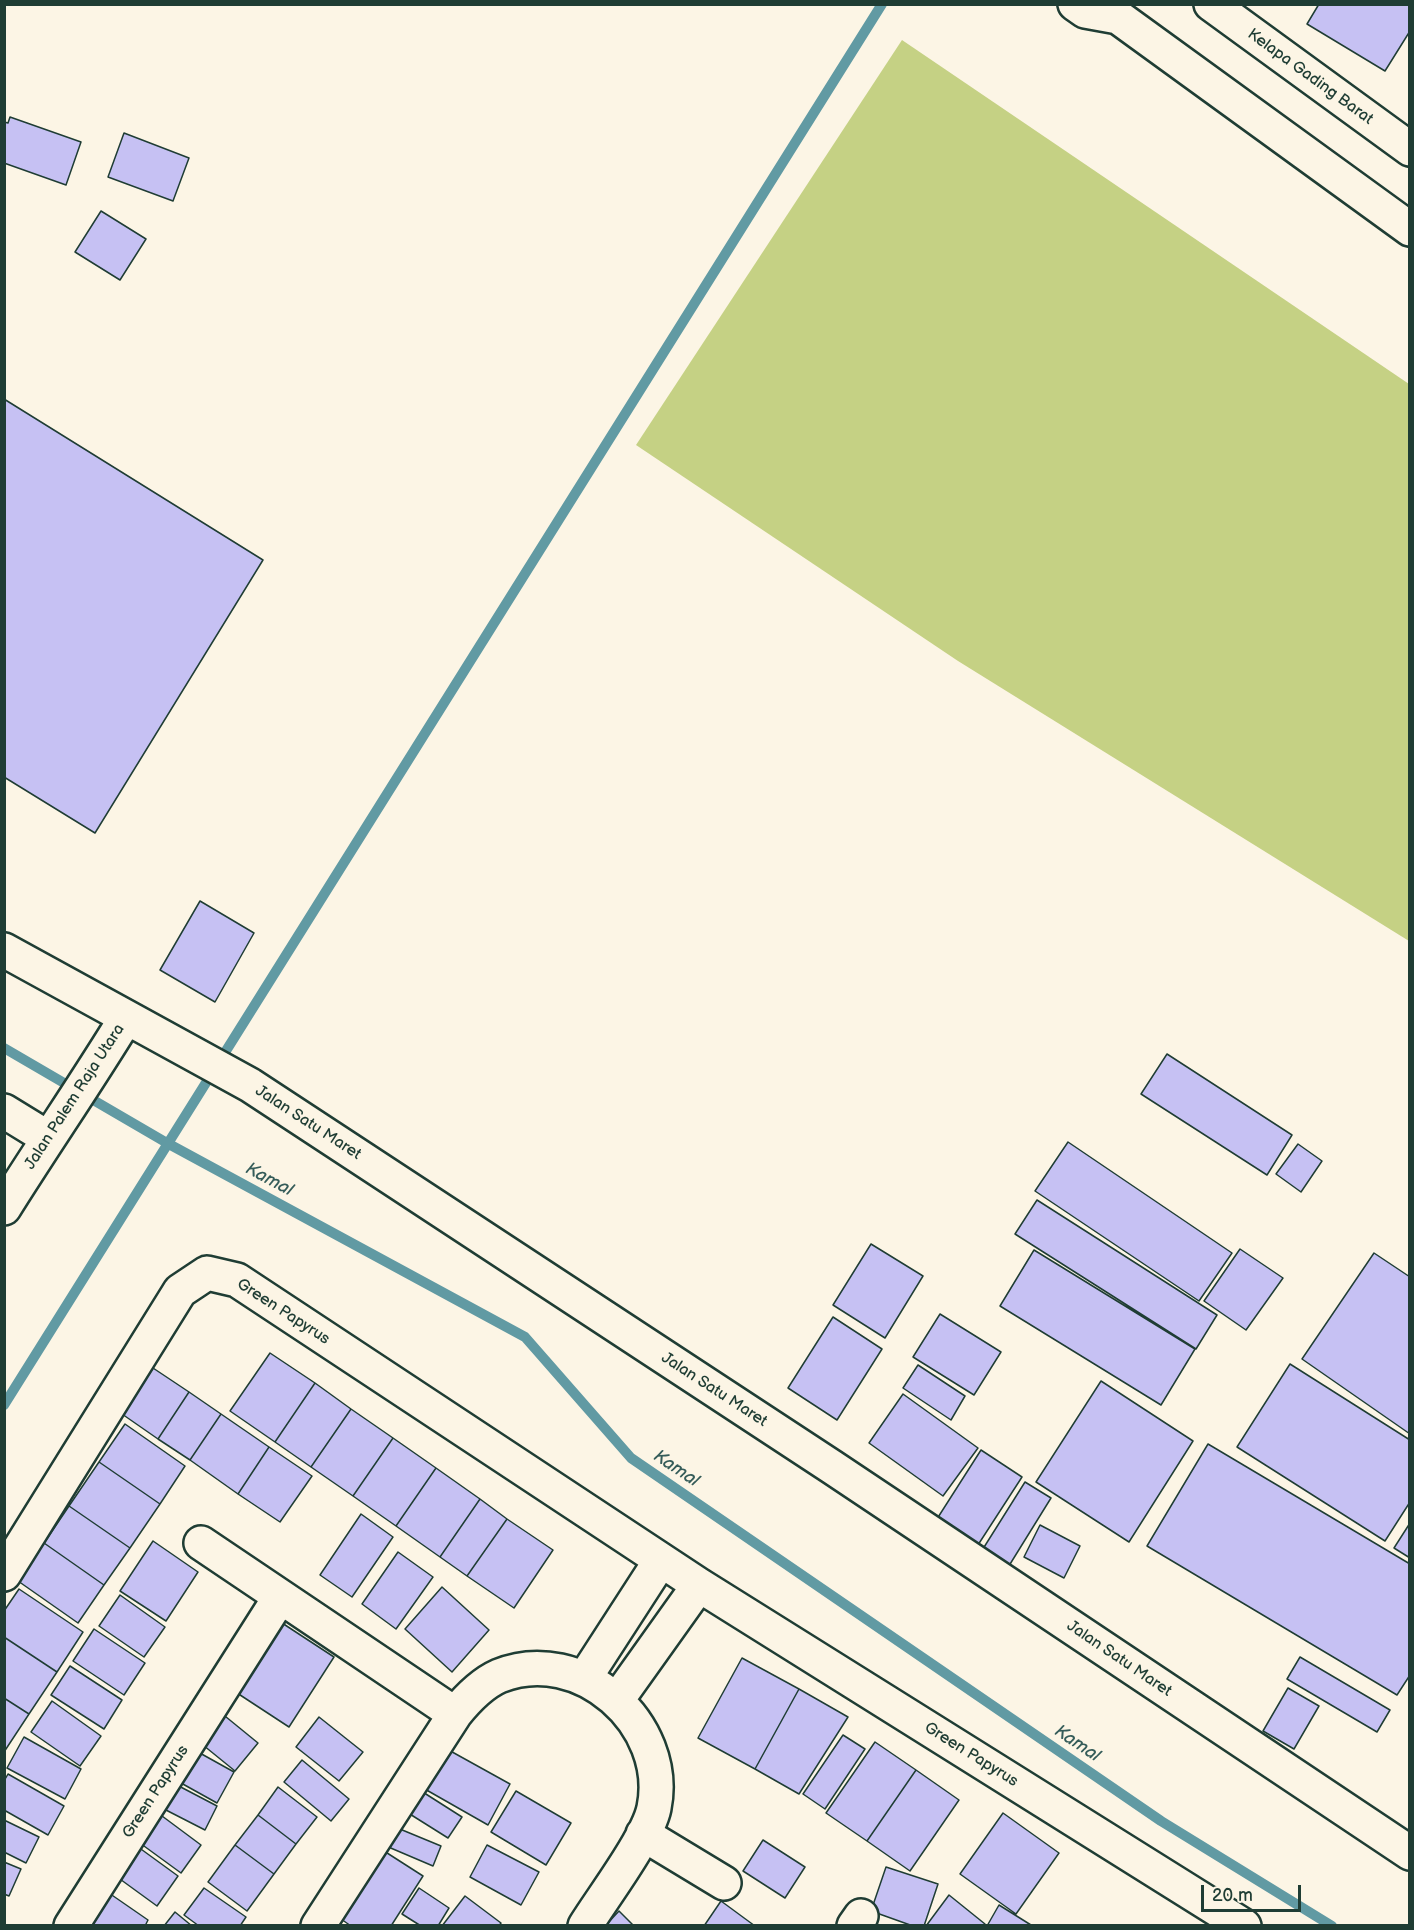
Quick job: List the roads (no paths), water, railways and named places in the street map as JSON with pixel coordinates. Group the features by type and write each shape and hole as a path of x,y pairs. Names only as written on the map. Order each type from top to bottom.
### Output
{"street":[{"path":"1075,4 1085,11 1113,11 1410,229"},
{"name":"Kelapa Gading Barat","path":"1211,4 1410,149"},
{"name":"Jalan Satu Maret","path":"4,950 119,1030 191,1053 250,1085 852,1481 1410,1853"},
{"name":"Jalan Palem Raja Utara","path":"4,1208 48,1138 73,1106 119,1030"},
{"path":"4,1111 48,1138"},
{"name":"Green Papyrus","path":"4,1574 180,1291 207,1273 237,1280 699,1585 1244,1926"},
{"path":"201,1544 455,1714"},
{"path":"584,1679 661,1560"},
{"path":"617,1700 699,1585"},
{"name":"Green Papyrus","path":"71,1926 280,1597"},
{"path":"318,1926 455,1714 488,1682 512,1672 551,1669 584,1679 617,1700 639,1729 654,1768 654,1810 643,1834 585,1926"},
{"path":"643,1834 723,1883"}],"waterway":[{"path":"4,1405 882,4"},
{"name":"Kamal","path":"4,1048 167,1143 525,1337 631,1458 1161,1821 1332,1926"}]}
